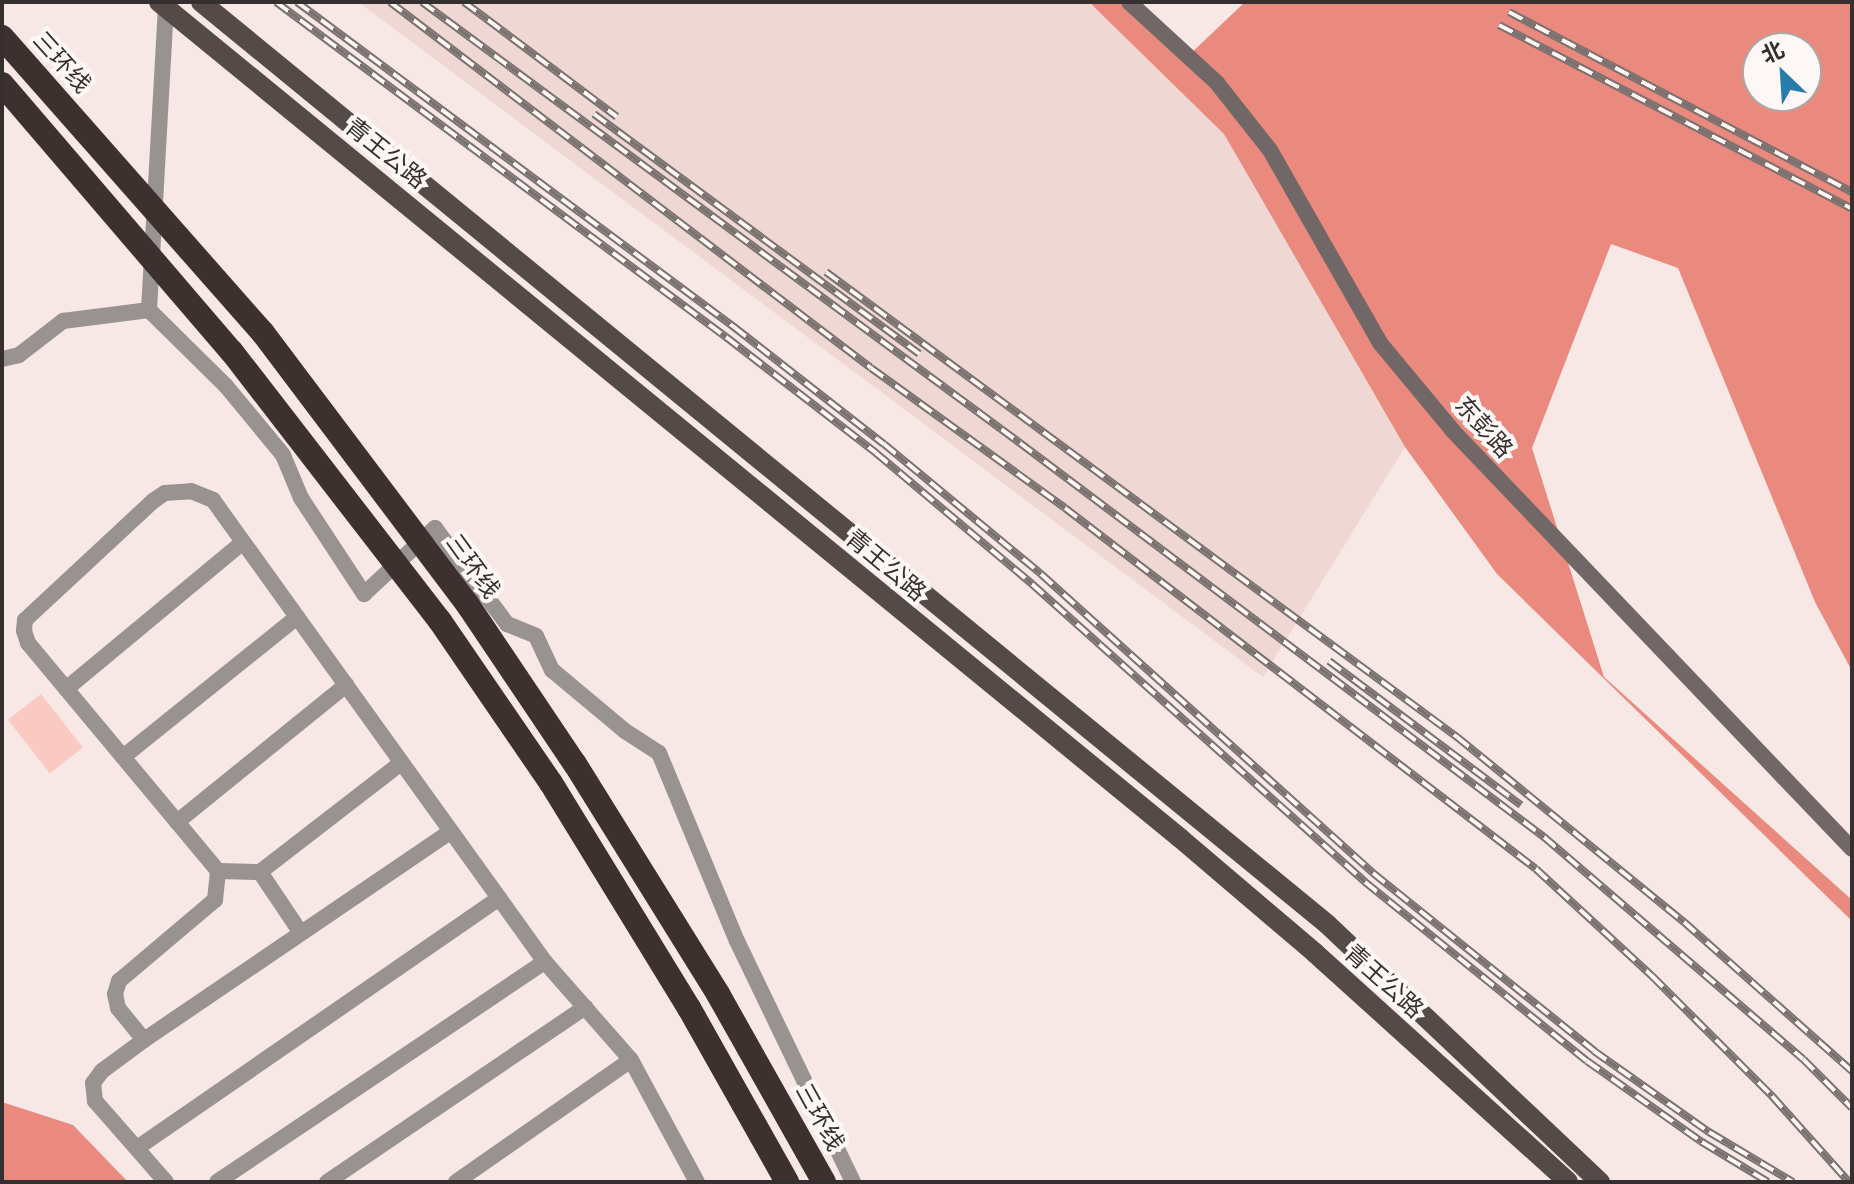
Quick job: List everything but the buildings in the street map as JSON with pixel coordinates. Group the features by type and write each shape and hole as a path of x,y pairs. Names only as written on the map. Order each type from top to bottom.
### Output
{"highway":[{"name":"三环线","path":"2,37 263,333 468,605 575,764 718,994 824,1182"},
{"path":"2,84 232,352 440,621 551,783 689,1008 787,1182"}],"main road":[{"name":"青王公路","path":"201,2 1327,924 1600,1182"},
{"name":"青王公路","path":"162,5 1180,838 1315,953 1568,1182"}],"street":[{"name":"东彭路","path":"1129,2 1217,83 1270,150 1380,343 1453,431 1852,849"},
{"path":"162,5 149,310 226,386 283,455 301,498 364,594 435,528 507,624 536,636 552,670 625,731 659,753 737,941 853,1182"},
{"path":"2,359 19,355 63,321 149,310"},
{"path":"144,1040 118,1008 115,994 119,981 215,900 218,871 28,643 25,620 153,501 165,493 191,491 213,500 545,962 631,1060 697,1182"},
{"path":"66,689 243,542"},
{"path":"123,757 297,617"},
{"path":"177,822 346,685"},
{"path":"218,871 260,872 401,763"},
{"path":"166,1182 95,1101 93,1083 102,1071 451,831"},
{"path":"260,872 301,933"},
{"path":"137,1148 499,898"},
{"path":"217,1182 545,962"},
{"path":"327,1182 585,1007"},
{"path":"456,1182 631,1060"}],"shaded area":[{"path":"358,2 1089,2 1224,134 1405,447 1263,677"},
{"path":"1089,2 1131,2 1188,56 1245,2 1852,2 1852,671 1815,602 1678,268 1611,244 1532,448 1604,677 1852,900 1852,921 1497,574 1405,447 1224,134"},
{"path":"41,694 83,748 50,773 8,720"},
{"path":"2,1102 73,1125 128,1182 2,1182"}],"railway":[{"path":"276,2 726,337 876,453 1032,584 1365,882 1587,1061 1702,1142 1768,1182"},
{"path":"297,2 734,327 884,444 1041,574 1373,873 1594,1051 1709,1132 1793,1182"},
{"path":"390,2 871,368 1065,508 1536,869 1652,976 1772,1096 1849,1182"},
{"path":"422,2 1020,443 1544,837 1803,1059 1852,1108"},
{"path":"464,2 617,117"},
{"path":"1509,12 1852,192"},
{"path":"1499,25 1852,209"},
{"path":"594,114 919,354"},
{"path":"826,272 1457,737 1684,922 1852,1071"},
{"path":"1329,661 1521,805"}]}
